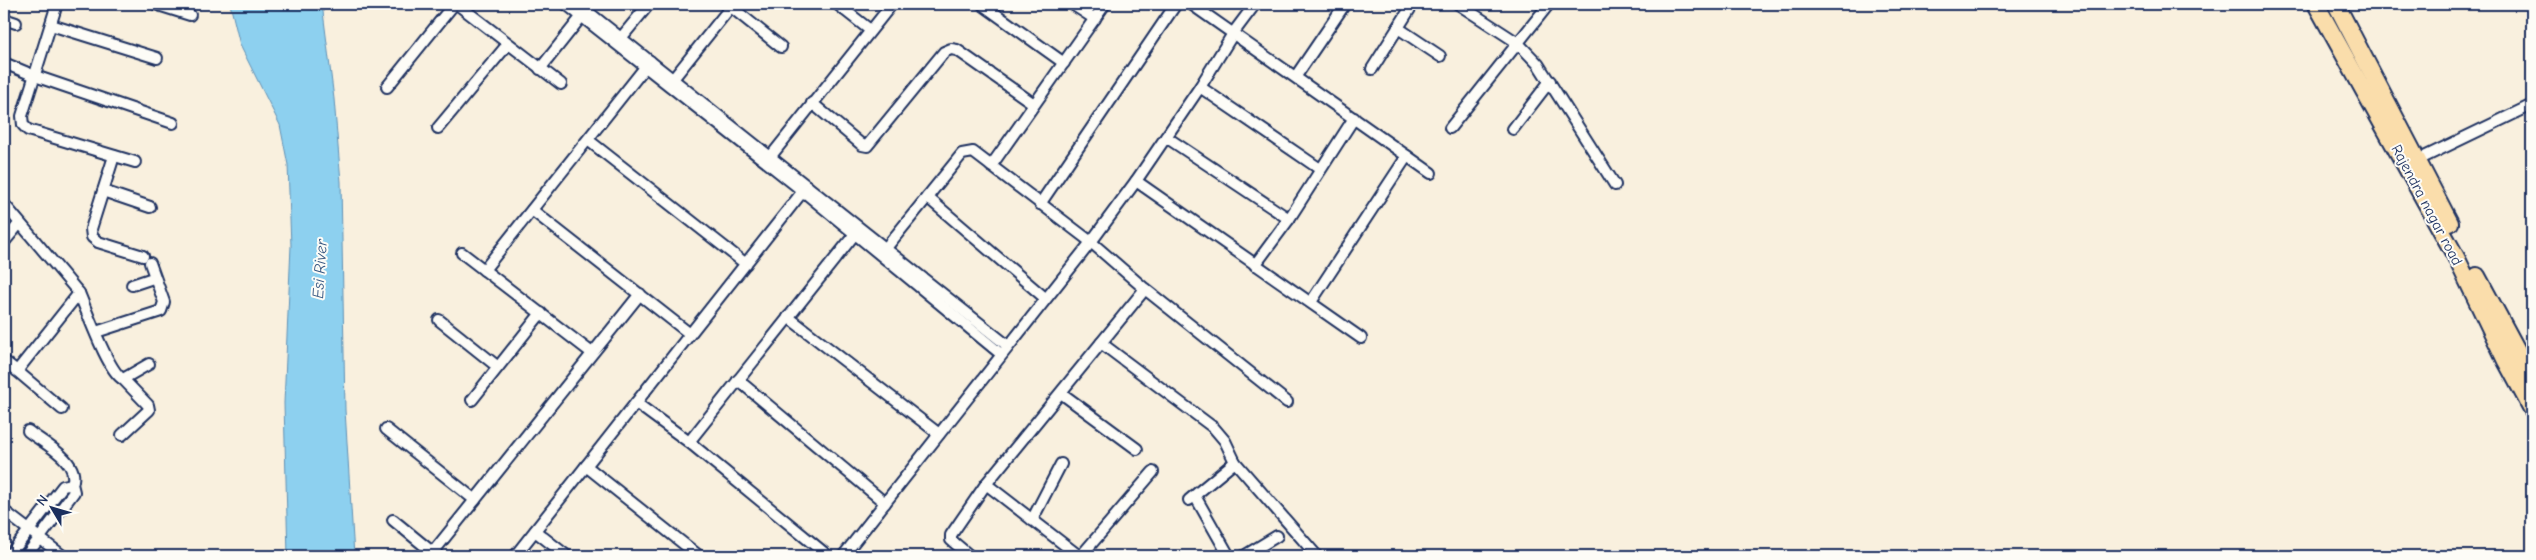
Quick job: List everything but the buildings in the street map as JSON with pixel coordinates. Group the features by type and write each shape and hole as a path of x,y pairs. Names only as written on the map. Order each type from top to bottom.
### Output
{"main road":[{"name":"Rajendra nagar road","path":"2316,4 2361,67 2418,160 2532,378"},
{"name":"Rajendra nagar road","path":"2336,4 2361,67 2506,361 2532,409"}],"street":[{"path":"57,4 22,116 23,125 28,130 135,162"},
{"path":"155,4 190,15"},
{"path":"387,87 456,4 561,84"},
{"path":"566,4 648,64 805,188 1004,350"},
{"path":"578,4 621,38 648,64 673,79 771,156 805,188"},
{"path":"621,38 649,4"},
{"path":"837,4 870,30"},
{"path":"771,156 892,4"},
{"path":"1072,4 1095,19"},
{"path":"991,166 1105,4"},
{"path":"1040,204 1176,4"},
{"path":"1191,4 1234,32 1431,173"},
{"path":"843,556 1091,242 1136,181 1200,87 1234,32 1255,4"},
{"path":"1296,76 1345,4"},
{"path":"1372,69 1413,4"},
{"path":"1458,4 1518,43 1538,64 1615,184"},
{"path":"1450,128 1550,4"},
{"path":"673,79 731,5 781,47"},
{"path":"983,5 1064,63"},
{"path":"540,69 582,16"},
{"path":"4,19 16,23"},
{"path":"51,25 157,58"},
{"path":"1398,28 1440,56"},
{"path":"438,128 508,44"},
{"path":"812,103 862,146 867,146 944,52 951,49 957,50 1034,104"},
{"path":"4,63 35,76 173,123"},
{"path":"484,270 648,64"},
{"path":"1513,129 1550,81"},
{"path":"1200,87 1320,169"},
{"path":"2418,160 2532,105"},
{"path":"1255,265 1289,219 1354,118"},
{"path":"1166,137 1289,219"},
{"path":"588,140 746,264"},
{"path":"883,251 962,154 967,151 973,152 1091,242 1145,289 1287,402"},
{"path":"96,332 161,311 164,302 147,260 98,242 92,237 91,229 114,156"},
{"path":"1311,302 1407,156"},
{"path":"1136,181 1361,338"},
{"path":"515,556 805,188"},
{"path":"103,191 150,207"},
{"path":"926,197 1045,298"},
{"path":"4,204 19,224 80,293 115,372 148,405 149,410 122,435"},
{"path":"532,210 690,334"},
{"path":"4,242 19,224"},
{"path":"689,442 857,230"},
{"path":"462,253 592,353"},
{"path":"132,285 154,278"},
{"path":"970,556 951,540 951,535 986,484 1145,289"},
{"path":"17,371 80,293"},
{"path":"393,520 433,555 640,294"},
{"path":"472,400 541,313"},
{"path":"788,318 939,434"},
{"path":"439,320 498,367"},
{"path":"1101,343 1214,428 1225,441 1235,462 1317,556"},
{"path":"4,361 62,409"},
{"path":"123,378 149,364"},
{"path":"738,380 885,503"},
{"path":"1061,393 1138,449"},
{"path":"636,403 689,442 828,556"},
{"path":"386,429 475,500"},
{"path":"26,556 74,492 72,484 75,478 74,469 67,461 28,431"},
{"path":"1229,556 1192,498 1235,462"},
{"path":"1032,520 1061,464"},
{"path":"586,466 699,556"},
{"path":"986,484 1080,556 1153,472"},
{"path":"9,556 63,486 72,484"},
{"path":"4,511 63,556"},
{"path":"535,531 567,556"},
{"path":"1244,556 1277,536"}],"water":[{"name":"Esi River","path":"230,4 322,4 334,99 341,182 345,410 354,556 288,556 284,403 291,246 288,165 280,125 240,45"}]}
